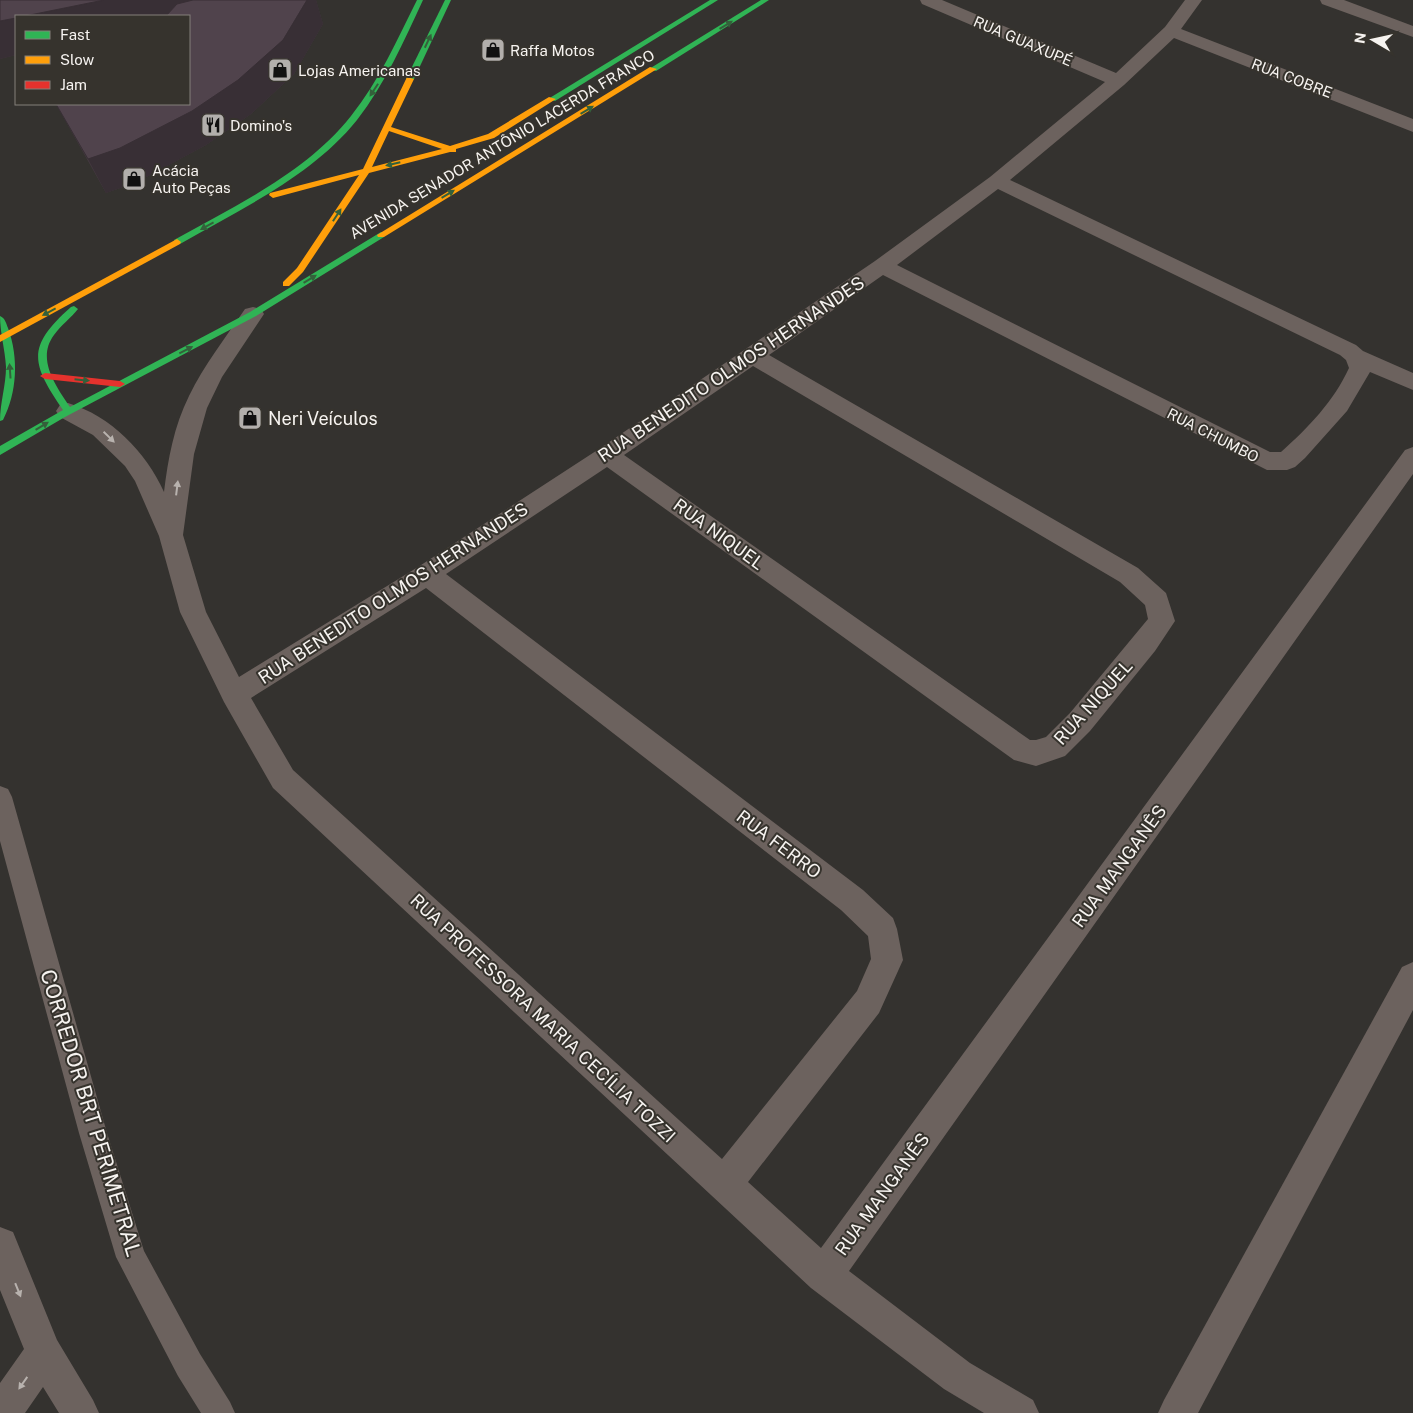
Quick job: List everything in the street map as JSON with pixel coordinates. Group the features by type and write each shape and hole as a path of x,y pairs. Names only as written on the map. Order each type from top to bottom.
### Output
{"main road":[{"path":"4,337 250,202 311,160 341,134 360,110 382,76 420,0"},
{"path":"0,451 68,411 253,314 300,270 368,170 448,0"},
{"name":"AVENIDA SENADOR ANTÔNIO LACERDA FRANCO","path":"250,202 292,189 453,150 491,136 515,124 715,0"},
{"name":"AVENIDA SENADOR ANTÔNIO LACERDA FRANCO","path":"253,314 766,0"},
{"path":"387,128 453,150"},
{"path":"292,189 309,191 315,194"},
{"path":"300,270 318,220"},
{"path":"68,411 44,376 40,361 41,350 47,335 61,318 128,270"},
{"path":"0,319 11,386 0,418"},
{"path":"44,376 120,384"}],"street":[{"name":"RUA GUAXUPÉ","path":"928,0 1118,81"},
{"name":"RUA BENEDITO OLMOS HERNANDES","path":"234,694 427,574 607,454 882,266 997,181 1118,81 1171,31 1194,0"},
{"path":"1328,0 1413,32"},
{"name":"RUA COBRE","path":"1171,31 1413,126"},
{"path":"997,181 1348,350 1355,356 1413,382"},
{"name":"RUA CHUMBO","path":"882,266 1267,461 1287,461 1310,441 1356,381 1360,368 1355,356"},
{"name":"RUA PROFESSORA MARIA CECÍLIA TOZZI","path":"171,536 184,440 195,406 209,380 253,314"},
{"name":"RUA NIQUEL","path":"607,454 1024,751 1036,753 1055,747 1110,686 1162,621 1157,600 1129,576 752,355"},
{"name":"RUA PROFESSORA MARIA CECÍLIA TOZZI","path":"68,411 101,429 133,460 145,477 171,536 193,612 234,694 283,778 824,1275 957,1376 1020,1413"},
{"name":"RUA MANGANÊS","path":"824,1275 1413,456"},
{"name":"RUA FERRO","path":"427,574 852,900 882,929 887,960 868,1002 724,1184"},
{"path":"1177,1413 1413,978"},
{"path":"0,1245 44,1353 80,1413"},
{"path":"2,1413 44,1353"}],"lane":[{"name":"CORREDOR BRT PERIMETRAL","path":"0,796 93,1133 131,1257 189,1364 219,1413"}],"building":[{"path":"0,0 104,0 30,15 15,15 15,18 0,21"},
{"path":"193,0 307,0 283,40 238,80 192,111 120,148 88,159 57,105 190,105 190,15 167,15 177,4"}],"traffic: fast":[{"path":"177,242 277,183 311,160 336,139 376,87 420,0"},
{"path":"410,79 448,0"},
{"path":"552,99 715,0"},
{"path":"653,69 766,0"},
{"path":"0,451 62,415 253,314 381,235"},
{"path":"68,411 49,381 42,357 43,346 49,335 59,322 74,309"},
{"path":"0,319 5,331 10,356 10,381 5,406 0,418"}],"traffic: slow":[{"path":"381,235 653,69"},
{"path":"286,284 300,270 367,170 410,79"},
{"path":"273,195 437,153 491,136 552,99"},
{"path":"387,128 453,150"},
{"path":"0,339 177,242"}],"traffic: jam":[{"path":"45,376 120,384"}],"place":[{"name":"Raffa Motos","path":"493,50"},
{"name":"Lojas Americanas","path":"280,70"},
{"name":"Domino's","path":"213,125"},
{"name":"Acácia Auto Peças","path":"134,179"},
{"name":"Neri Veículos","path":"250,418"}]}
